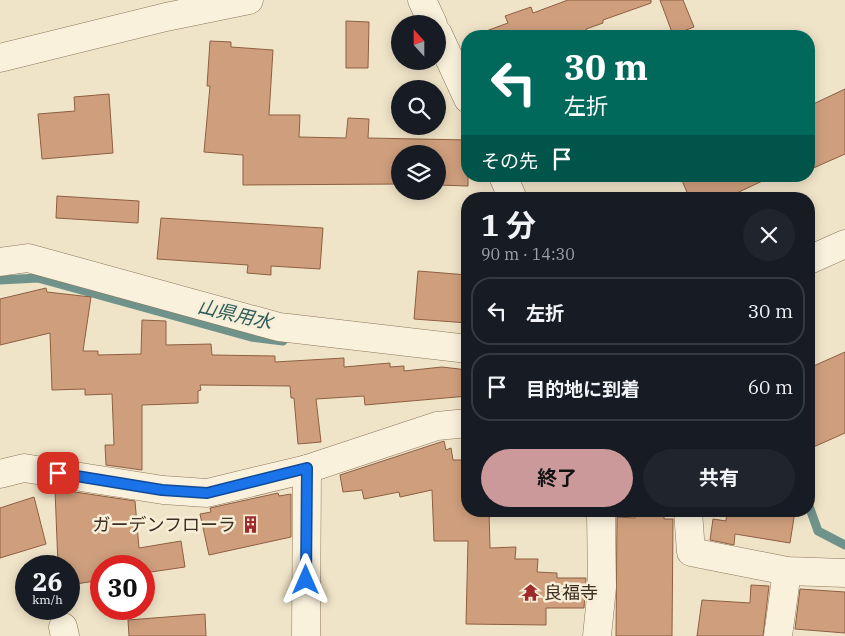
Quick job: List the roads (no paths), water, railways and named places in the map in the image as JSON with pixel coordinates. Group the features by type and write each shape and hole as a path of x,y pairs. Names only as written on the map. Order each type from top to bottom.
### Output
{"street":[{"path":"0,58 166,17 249,0"},
{"path":"422,0 429,15"},
{"path":"446,51 461,84"},
{"path":"815,257 845,244"},
{"path":"0,262 28,258 279,327 461,347"},
{"path":"0,474 24,468 162,490 207,493 307,468 436,426 461,424"},
{"path":"306,636 307,468"},
{"path":"597,636 602,587 601,517"},
{"path":"688,517 691,552 786,571 845,573"},
{"path":"778,636 786,571"}],"waterway":[{"name":"山県用水","path":"0,280 38,278 251,337 283,341"},
{"name":"山県用水","path":"813,517 818,531 845,545"}],"place":[{"name":"ガーデンフローラ","path":"250,525"},
{"name":"良福寺","path":"530,593"}]}
